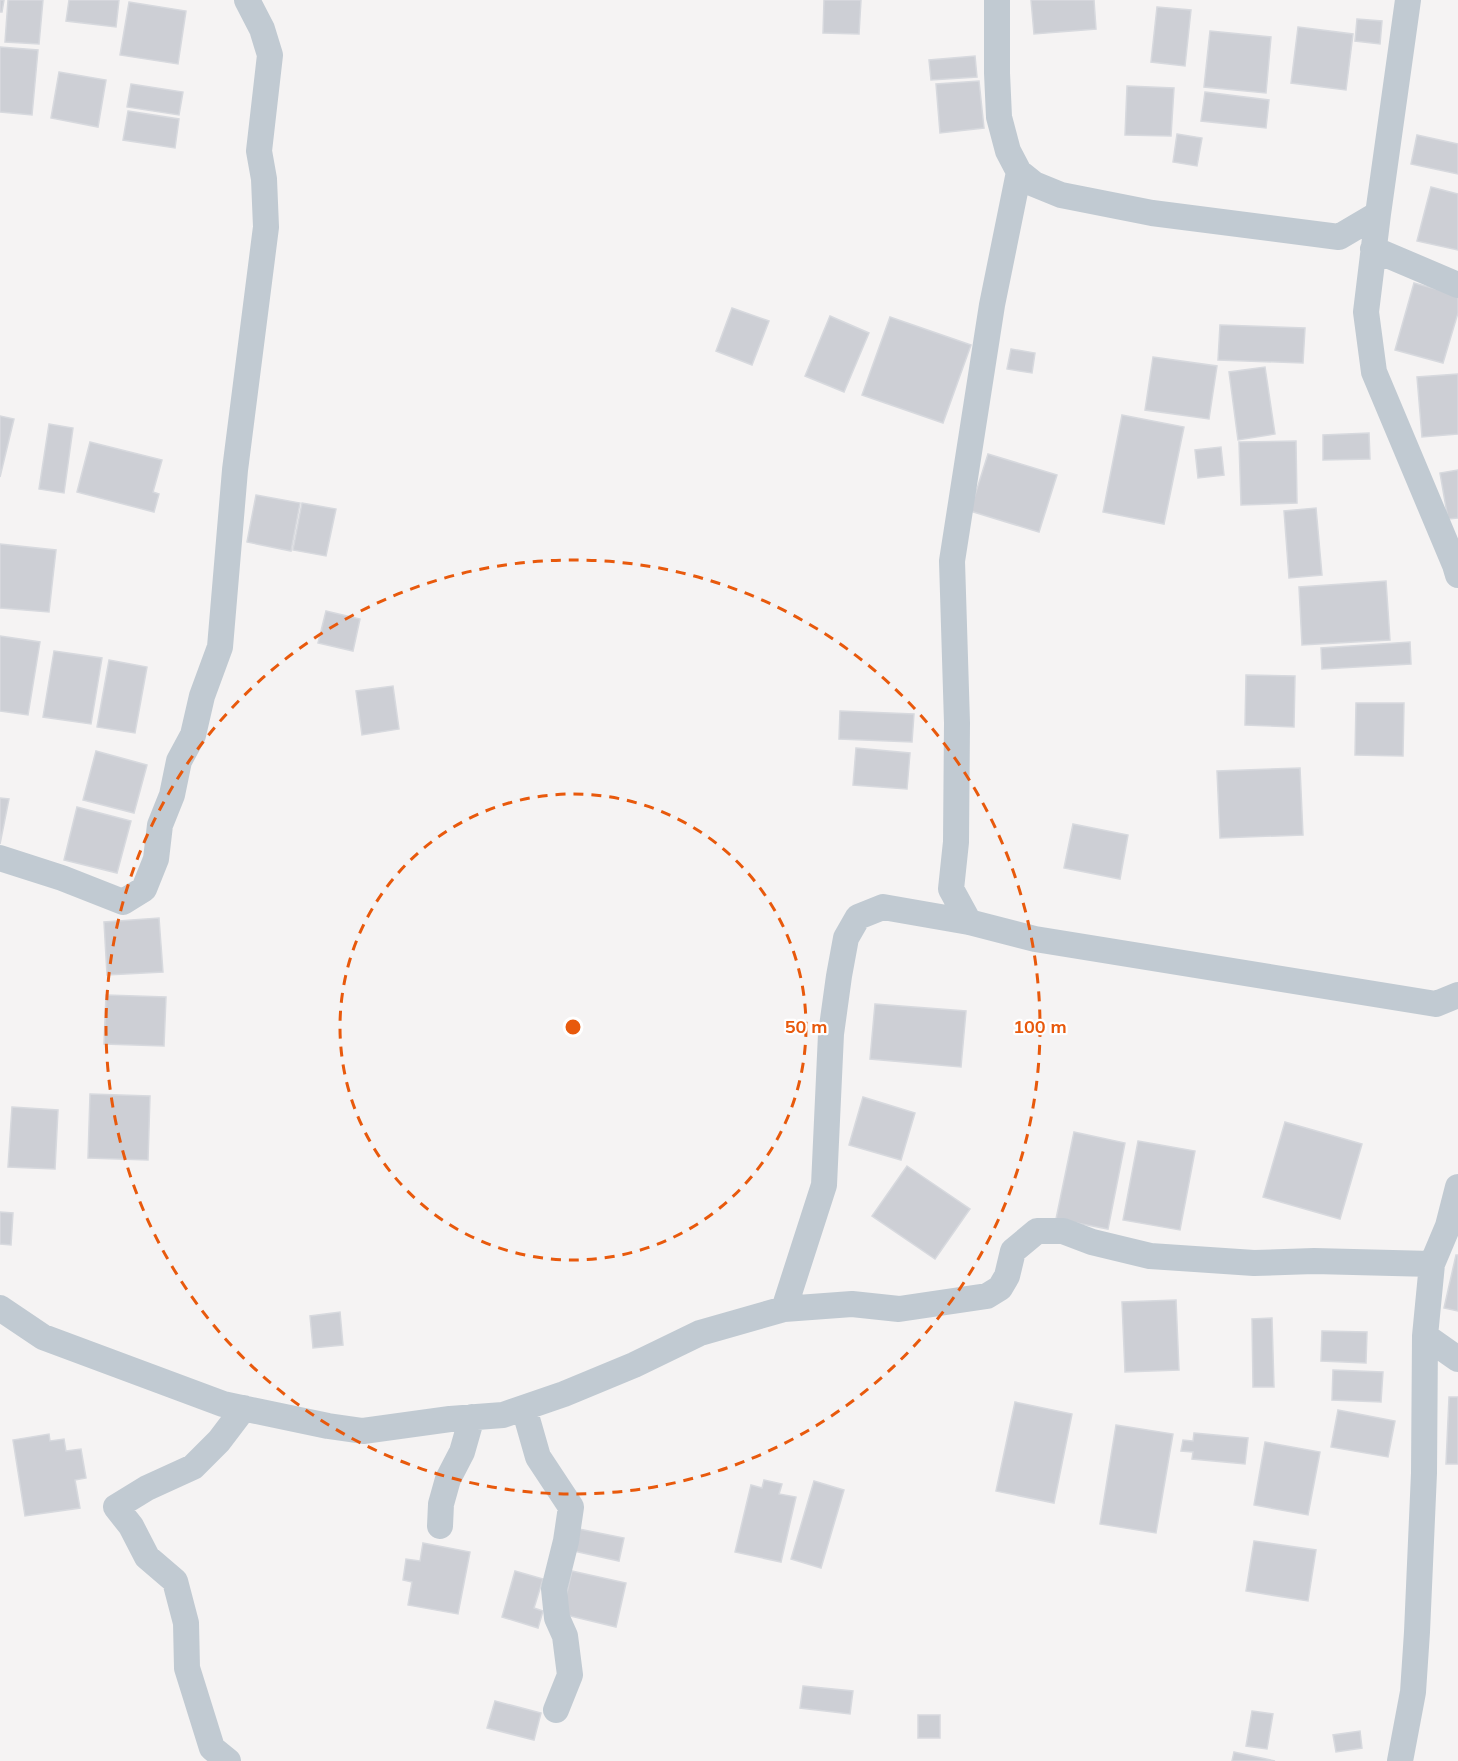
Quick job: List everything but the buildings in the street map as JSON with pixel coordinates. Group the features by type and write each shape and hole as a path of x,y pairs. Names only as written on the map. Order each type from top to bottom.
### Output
{"street":[{"path":"0,858 62,878 123,902 144,889 156,859 160,825 172,795 179,761 193,735 202,696 220,647 236,470 266,228 264,179 259,151 270,56 262,29 247,0"},
{"path":"997,0 999,117 1008,151 1019,172 1034,184 1061,195 1152,213 1339,237 1378,214"},
{"path":"1408,0 1366,312 1374,372 1458,575"},
{"path":"969,922 951,889 956,830 957,723 952,561 992,305 1019,172"},
{"path":"1373,249 1458,285"},
{"path":"922,914 951,889"},
{"path":"784,1309 824,1185 831,1034 846,938 858,917 883,907 969,922 1035,939 1436,1004 1458,995"},
{"path":"1400,1761 1413,1692 1417,1632 1424,1473 1425,1336 1432,1264 1448,1226 1458,1187"},
{"path":"0,1308 43,1337 223,1404 363,1431 450,1419 502,1415 564,1394 634,1365 700,1333 784,1309 852,1304 899,1308 987,1296 1000,1288 1007,1276 1013,1251 1037,1231 1063,1231 1092,1242 1150,1256 1254,1263 1314,1261 1432,1264"},
{"path":"1425,1336 1458,1359"},
{"path":"228,1761 212,1748 188,1668 186,1623 175,1581 147,1557 130,1526 116,1507 147,1488 193,1467 219,1441 244,1408"},
{"path":"524,1408 538,1457 571,1507 566,1541 554,1589 557,1618 565,1636 570,1674 556,1710"},
{"path":"440,1526 441,1504 448,1479 462,1452 472,1417"}]}
